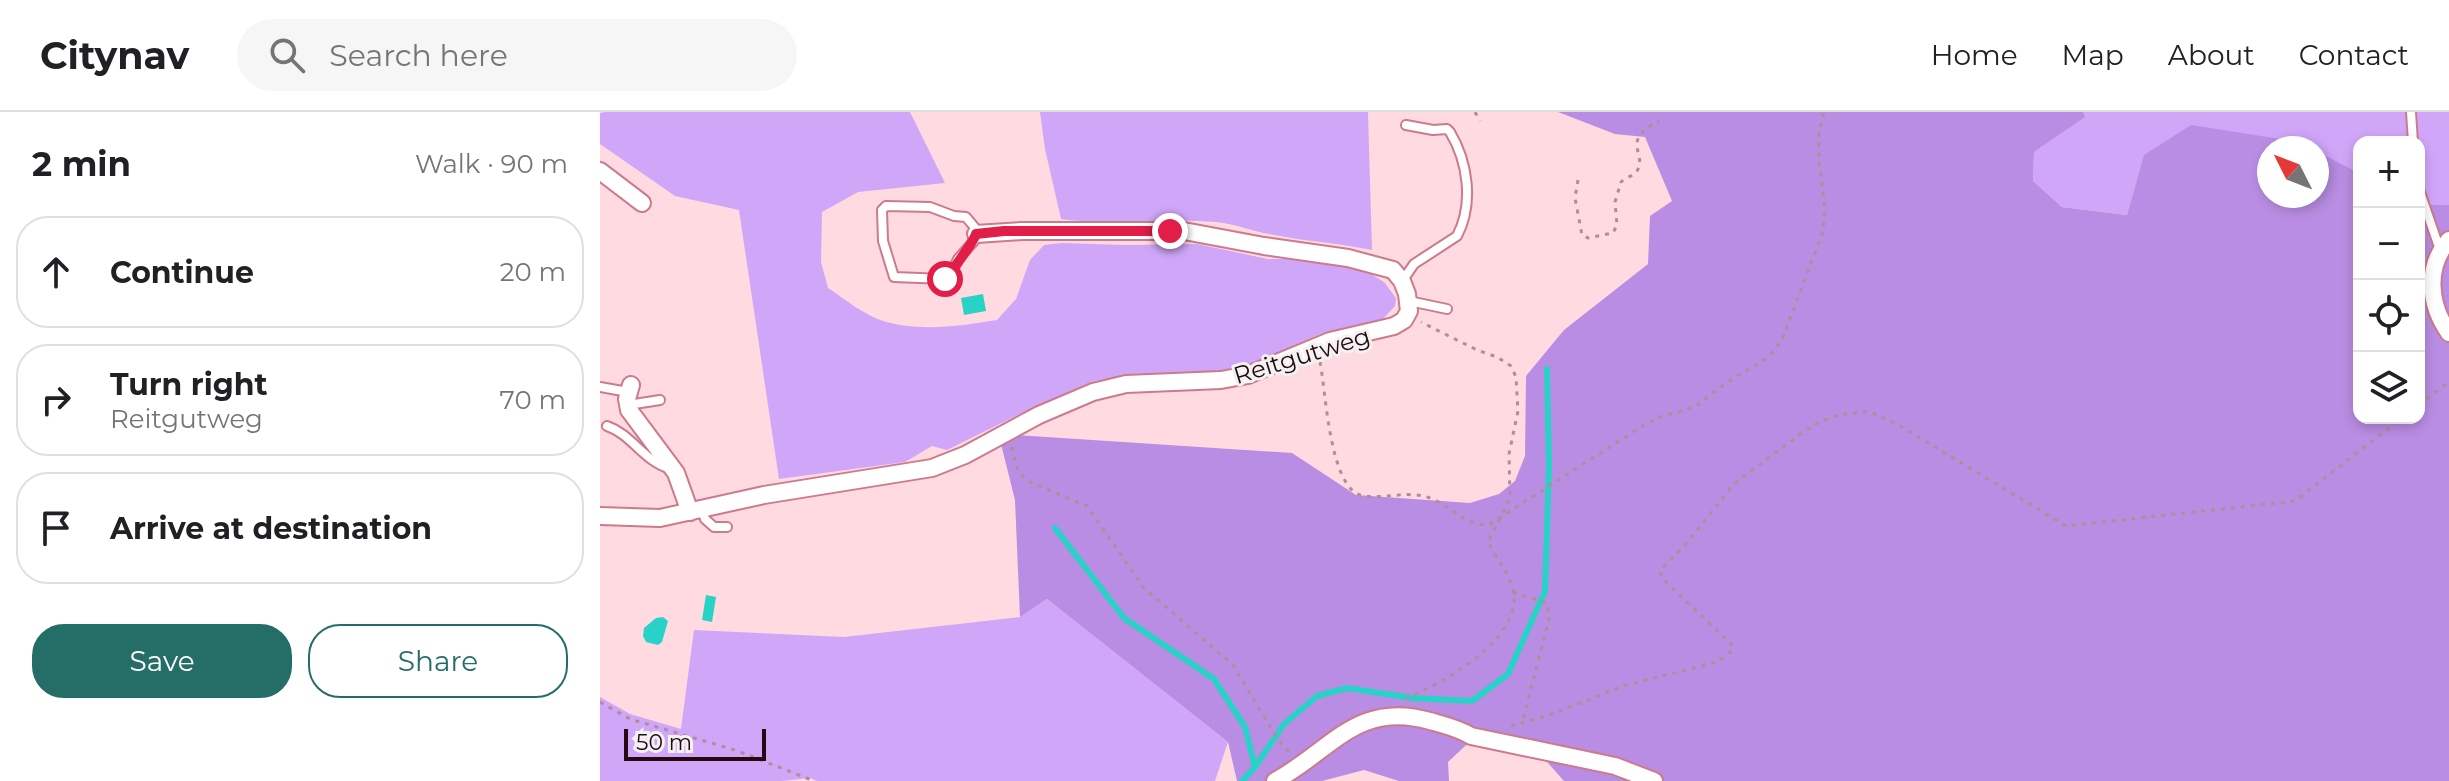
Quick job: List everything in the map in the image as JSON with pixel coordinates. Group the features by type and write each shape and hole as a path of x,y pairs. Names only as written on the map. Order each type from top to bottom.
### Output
{"street":[{"path":"600,171 642,203"},
{"path":"976,234 1013,231 1184,231 1369,262 1390,268 1402,281 1409,307"},
{"path":"2445,245 2432,273 2432,286 2440,318 2449,333"},
{"name":"Reitgutweg","path":"600,516 648,519 764,495 932,468 965,455 1068,401 1103,389 1126,384 1240,377 1265,370 1316,346 1394,326 1409,307"},
{"path":"629,394 633,417 674,469 696,510"},
{"path":"1275,781 1302,765 1320,748 1351,727 1391,715 1418,717 1460,729 1471,736 1615,766 1654,781"}],"lane":[{"path":"2411,112 2413,136"},
{"path":"1402,281 1414,264 1457,236 1466,207 1464,169 1450,132 1447,129 1406,125"},
{"path":"2425,202 2445,245"},
{"path":"886,206 937,208 947,214 966,217 973,223 976,234 945,279 897,278 892,274 883,241 882,210 886,206"},
{"path":"1409,307 1447,309"},
{"path":"600,387 660,400"},
{"path":"607,426 621,433 656,463 674,469"},
{"path":"696,510 714,527 727,527"}],"path":[{"path":"1475,112 1480,121"},
{"path":"1316,346 1332,445 1351,491 1362,496 1403,493 1421,496 1439,502 1466,521 1481,526 1499,520 1653,420 1695,407 1775,352 1786,332 1823,232 1825,210 1819,132 1824,112"},
{"path":"1578,180 1575,198 1582,235 1588,238 1613,233 1617,228 1615,202 1621,182 1638,168 1638,138 1644,129 1659,121"},
{"path":"1409,307 1477,350 1511,366 1516,377 1518,411 1509,454 1510,498 1488,542 1512,592 1514,604 1492,645 1439,684 1414,695"},
{"path":"2425,400 2449,382"},
{"path":"1500,728 1623,686 1717,662 1729,654 1733,650 1731,644 1666,582 1660,573 1662,568 1746,474 1819,422 1839,415 1869,411 1900,426 2066,526 2295,501 2394,424"},
{"path":"1004,434 1012,446 1018,472 1030,482 1087,506 1144,588 1233,665 1278,740"},
{"path":"1512,592 1547,603 1549,619 1522,723"},
{"path":"600,702 630,719 738,751 814,781"}],"shaded area":[{"path":"910,112 945,183 858,192 822,212 821,262 828,288 883,321 925,327 997,320 1016,299 1030,260 1044,245 1062,243 1197,244 1268,259 1308,259 1363,269 1384,282 1396,298 1395,306 1383,319 1320,334 1251,364 1210,373 1123,376 1094,381 947,450 932,446 905,462 779,479 739,210 675,196 600,144 600,113"},
{"path":"1040,112 1368,112 1372,250 1262,233 1215,222 1061,219"},
{"path":"1558,112 2083,112 2085,117 2034,152 2033,181 2062,207 2127,215 2144,155 2191,125 2262,136 2257,136 2257,208 2329,208 2329,157 2353,170 2353,424 2425,424 2425,204 2449,205 2449,781 1564,781 1532,745 1478,734 1448,762 1449,781 1399,781 1364,770 1322,781 1237,781 1228,742 1047,599 1020,617 1015,500 1001,444 1016,435 1292,453 1356,495 1470,503 1499,494 1515,481 1525,456 1526,376 1564,330 1648,264 1650,216 1672,201 1645,137 1615,134"},
{"path":"2083,112 2449,112 2449,205 2425,204 2425,136 2353,136 2353,170 2329,157 2329,136 2257,136 2257,146 2144,156 2127,215 2062,207 2033,181 2034,152 2084,117"},
{"path":"1047,599 1228,742 1215,781 817,781 810,778 782,781 600,781 600,697 630,714 681,729 694,630 844,637 1020,617"}],"water":[{"path":"983,294 986,311 964,315 961,298"},
{"path":"706,595 716,597 712,622 702,620"},
{"path":"663,617 668,621 662,642 658,645 646,642 644,628 656,618"}],"waterway":[{"path":"1242,781 1284,724 1317,696 1347,688 1412,698 1472,701 1508,674 1545,591 1549,466 1547,369"},
{"path":"1055,528 1124,618 1214,679 1245,727 1255,767"}],"route":[{"path":"945,279 975,240 976,234 1062,230 1170,231"}]}
